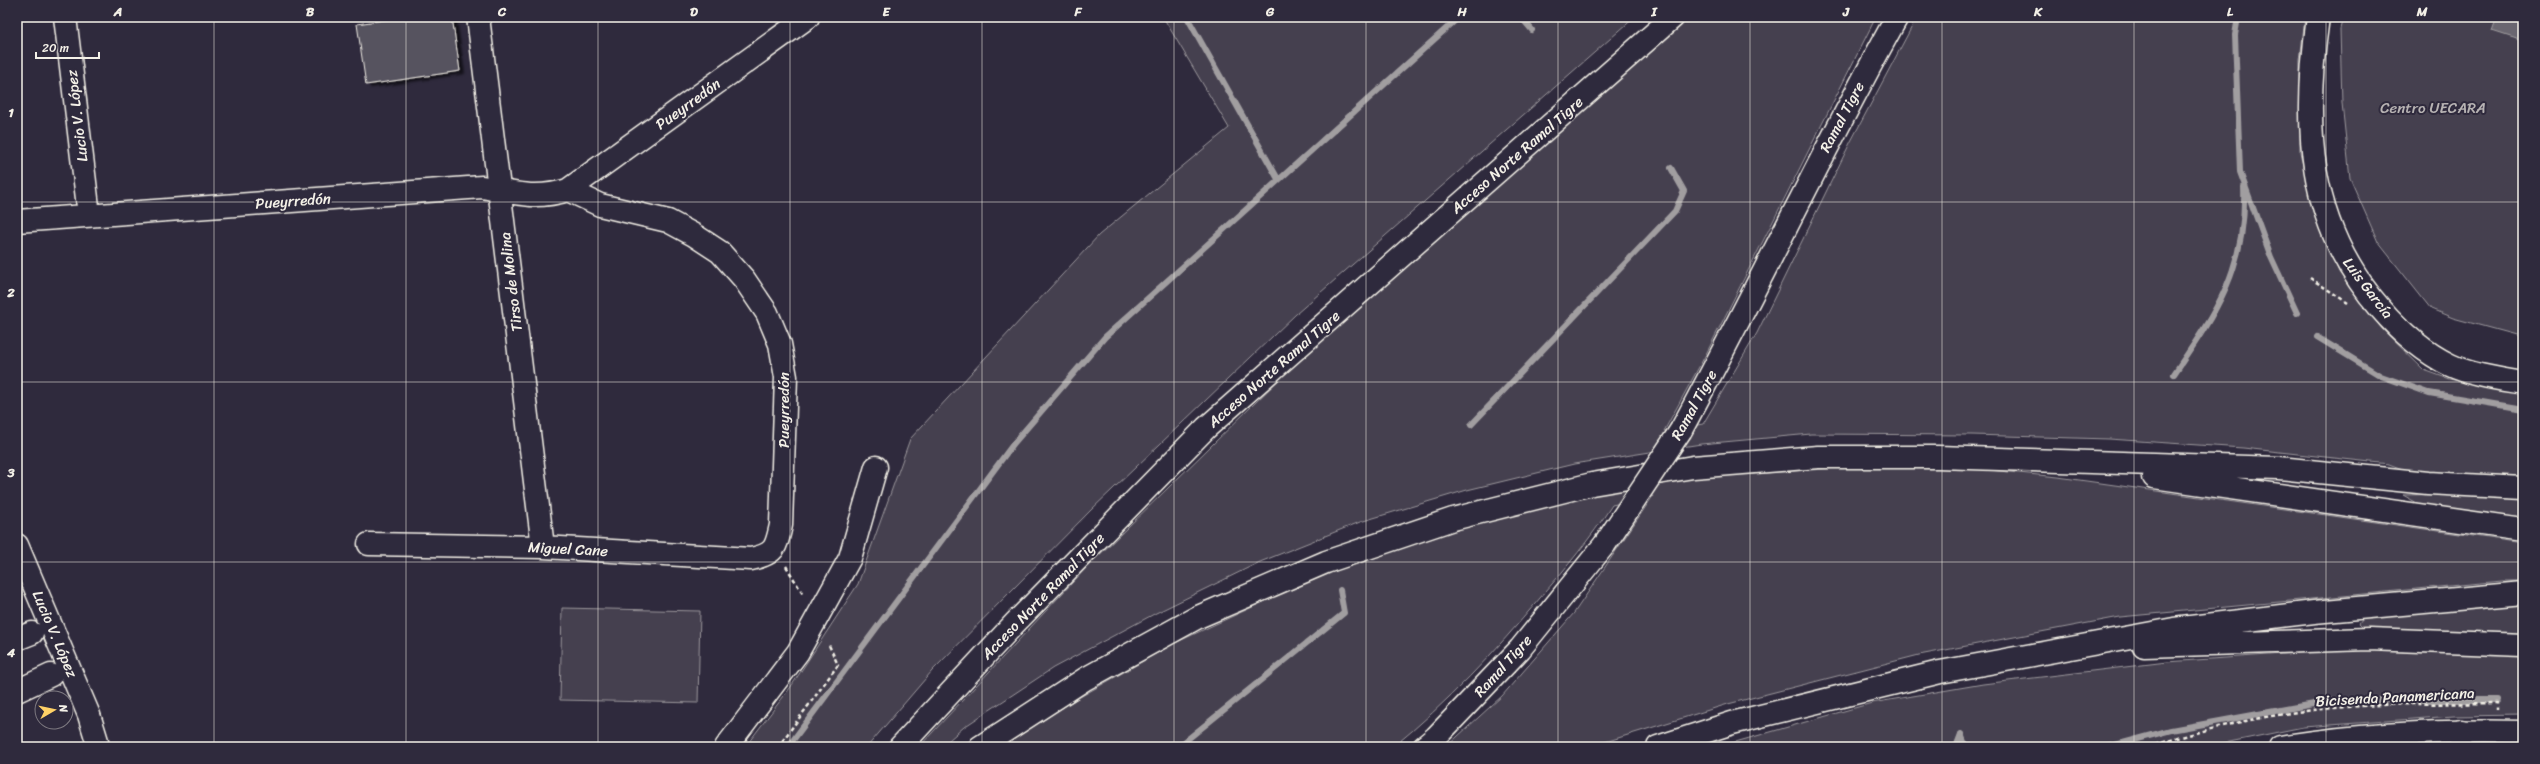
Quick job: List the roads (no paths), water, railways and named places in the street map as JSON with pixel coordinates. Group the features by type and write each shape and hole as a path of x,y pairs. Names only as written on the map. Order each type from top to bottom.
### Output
{"main road":[{"name":"Lucio V. López","path":"65,17 89,216"},
{"name":"Tirso de Molina","path":"478,17 543,547"},
{"name":"Pueyrredón","path":"17,221 482,187 520,196 542,196 568,190 808,17"},
{"name":"Acceso Norte Ramal Tigre","path":"900,747 1015,623 1206,428 1673,17"},
{"name":"Ramal Tigre","path":"1424,747 1436,737 1520,649 1605,544 1681,430 1732,336 1841,116 1897,17"},
{"name":"Luis García","path":"2318,17 2313,48 2311,104 2313,157 2321,204 2343,257 2368,294 2392,322 2429,352 2450,365 2523,383"},
{"name":"Pueyrredón","path":"568,190 600,205 668,221 694,235 720,252 744,279 767,313 780,344 786,376 781,525 776,547 766,556"},
{"path":"980,747 1085,679 1198,617 1326,562 1453,519 1592,484 1693,467 1818,457 1938,457 2279,468 2428,483 2523,488"},
{"path":"2060,462 2523,530"},
{"path":"726,747 798,652 850,558 876,467"},
{"name":"Miguel Cane","path":"369,544 543,547 751,559 766,556"},
{"name":"Lucio V. López","path":"17,545 90,715 97,741 96,747"},
{"path":"1658,747 1732,723 1940,672 2174,629 2314,612 2523,592"},
{"path":"2055,652 2195,643 2369,639 2523,645"},
{"path":"17,691 51,675"},
{"path":"2280,747 2378,735 2461,739 2498,731 2523,732"}],"waterway":[{"path":"1187,17 1278,179"},
{"path":"788,747 1014,443 1105,337 1459,17"},
{"path":"1521,17 1532,30"},
{"path":"2238,17 2235,35 2240,172 2271,257 2297,313"},
{"path":"1471,425 1675,211 1684,191 1671,168"},
{"path":"2174,374 2216,308 2235,265 2244,215 2244,187"},
{"path":"2317,337 2381,376 2429,393 2523,409"},
{"path":"1178,747 1344,613 1340,590"},
{"path":"2108,747 2171,730 2335,700 2498,700"},
{"path":"1961,734 1966,747"},
{"path":"1956,747 1961,734"}],"park label":[{"name":"Centro UECARA","path":"2433,108"}]}
